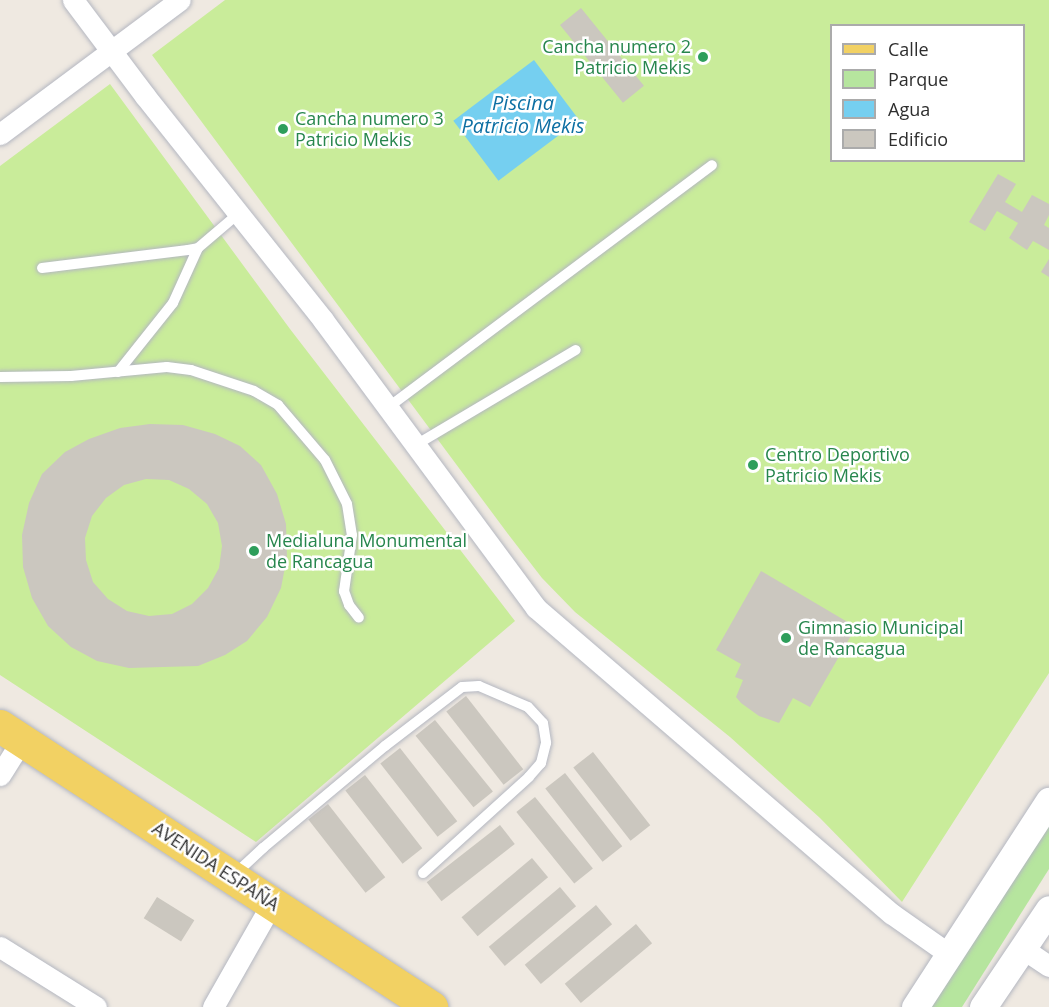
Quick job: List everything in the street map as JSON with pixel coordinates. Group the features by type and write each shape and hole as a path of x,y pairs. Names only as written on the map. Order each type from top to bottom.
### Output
{"main road":[{"name":"AVENIDA ESPAÑA","path":"11,733 431,1007"}],"street":[{"path":"73,0 322,320 413,446 536,608 892,914 949,954"},
{"path":"0,134 180,0"},
{"path":"0,774 11,733"},
{"path":"915,1007 1049,801"},
{"path":"213,1007 272,903"},
{"path":"983,1007 1049,909"},
{"path":"0,947 96,1007"},
{"path":"1022,948 1049,966"}],"lane":[{"path":"386,409 712,165"},
{"path":"118,372 173,303 198,248 238,214"},
{"path":"42,268 198,248"},
{"path":"413,446 576,350"},
{"path":"0,377 118,372 167,367 191,370 254,391 278,405 325,460 348,504 352,535 344,591 349,605 359,618"},
{"path":"232,877 262,848 462,687 479,686 528,707 543,723 546,742 541,763 530,777 423,873"}],"green space":[{"name":"Centro Deportivo Patricio Mekis","path":"225,0 1049,0 1049,673 902,902 820,818 730,737 575,612 542,578 152,55"},
{"path":"110,84 290,329 515,621 256,842 0,675 0,166"},
{"path":"1049,824 1049,869 962,1007 929,1007"}],"water":[{"name":"Piscina Patricio Mekis","path":"534,60 579,120 498,181 453,121"}],"building":[{"path":"581,8 644,86 623,103 560,25"},
{"path":"998,174 1016,184 1005,202 1022,212 1032,195 1049,204 1049,215 1044,225 1049,228 1049,250 1033,241 1027,250 1009,238 1018,223 997,211 985,231 969,222"},
{"path":"1049,259 1049,277 1041,272"},
{"name":"Medialuna Monumental de Rancagua","path":"150,424 183,425 215,434 240,446 261,465 277,494 286,524 287,557 281,588 267,617 247,641 225,655 198,666 129,668 97,661 71,647 48,626 32,598 23,567 22,535 29,503 42,474 65,452 89,439 120,428","holes":["146,479 169,480 189,489 207,504 218,523 222,546 219,568 208,588 192,604 172,614 149,616 127,611 108,599 93,582 86,560 85,538 92,516 106,498 124,485"]},
{"name":"Gimnasio Municipal de Rancagua","path":"761,571 856,627 810,707 793,698 779,723 759,716 741,703 736,697 743,680 735,677 741,664 716,650"},
{"path":"466,696 523,769 504,785 446,711"},
{"path":"435,720 493,791 473,807 416,736"},
{"path":"400,748 457,821 438,837 380,763"},
{"path":"593,752 650,825 631,841 573,767"},
{"path":"565,773 622,846 603,862 545,788"},
{"path":"365,775 422,848 403,864 345,790"},
{"path":"535,797 593,868 574,884 516,812"},
{"path":"328,804 385,877 366,893 308,819"},
{"path":"500,825 515,844 441,901 427,882"},
{"path":"532,858 548,877 478,936 462,917"},
{"path":"560,887 576,906 505,966 489,947"},
{"path":"157,897 194,920 181,942 144,918"},
{"path":"596,905 612,924 541,984 525,965"},
{"path":"636,924 652,943 581,1003 565,984"}],"place":[{"name":"Cancha numero 2 Patricio Mekis","path":"703,57"},
{"name":"Cancha numero 3 Patricio Mekis","path":"283,129"},
{"name":"Centro Deportivo Patricio Mekis","path":"753,465"},
{"name":"Medialuna Monumental de Rancagua","path":"254,551"},
{"name":"Gimnasio Municipal de Rancagua","path":"786,638"}]}
